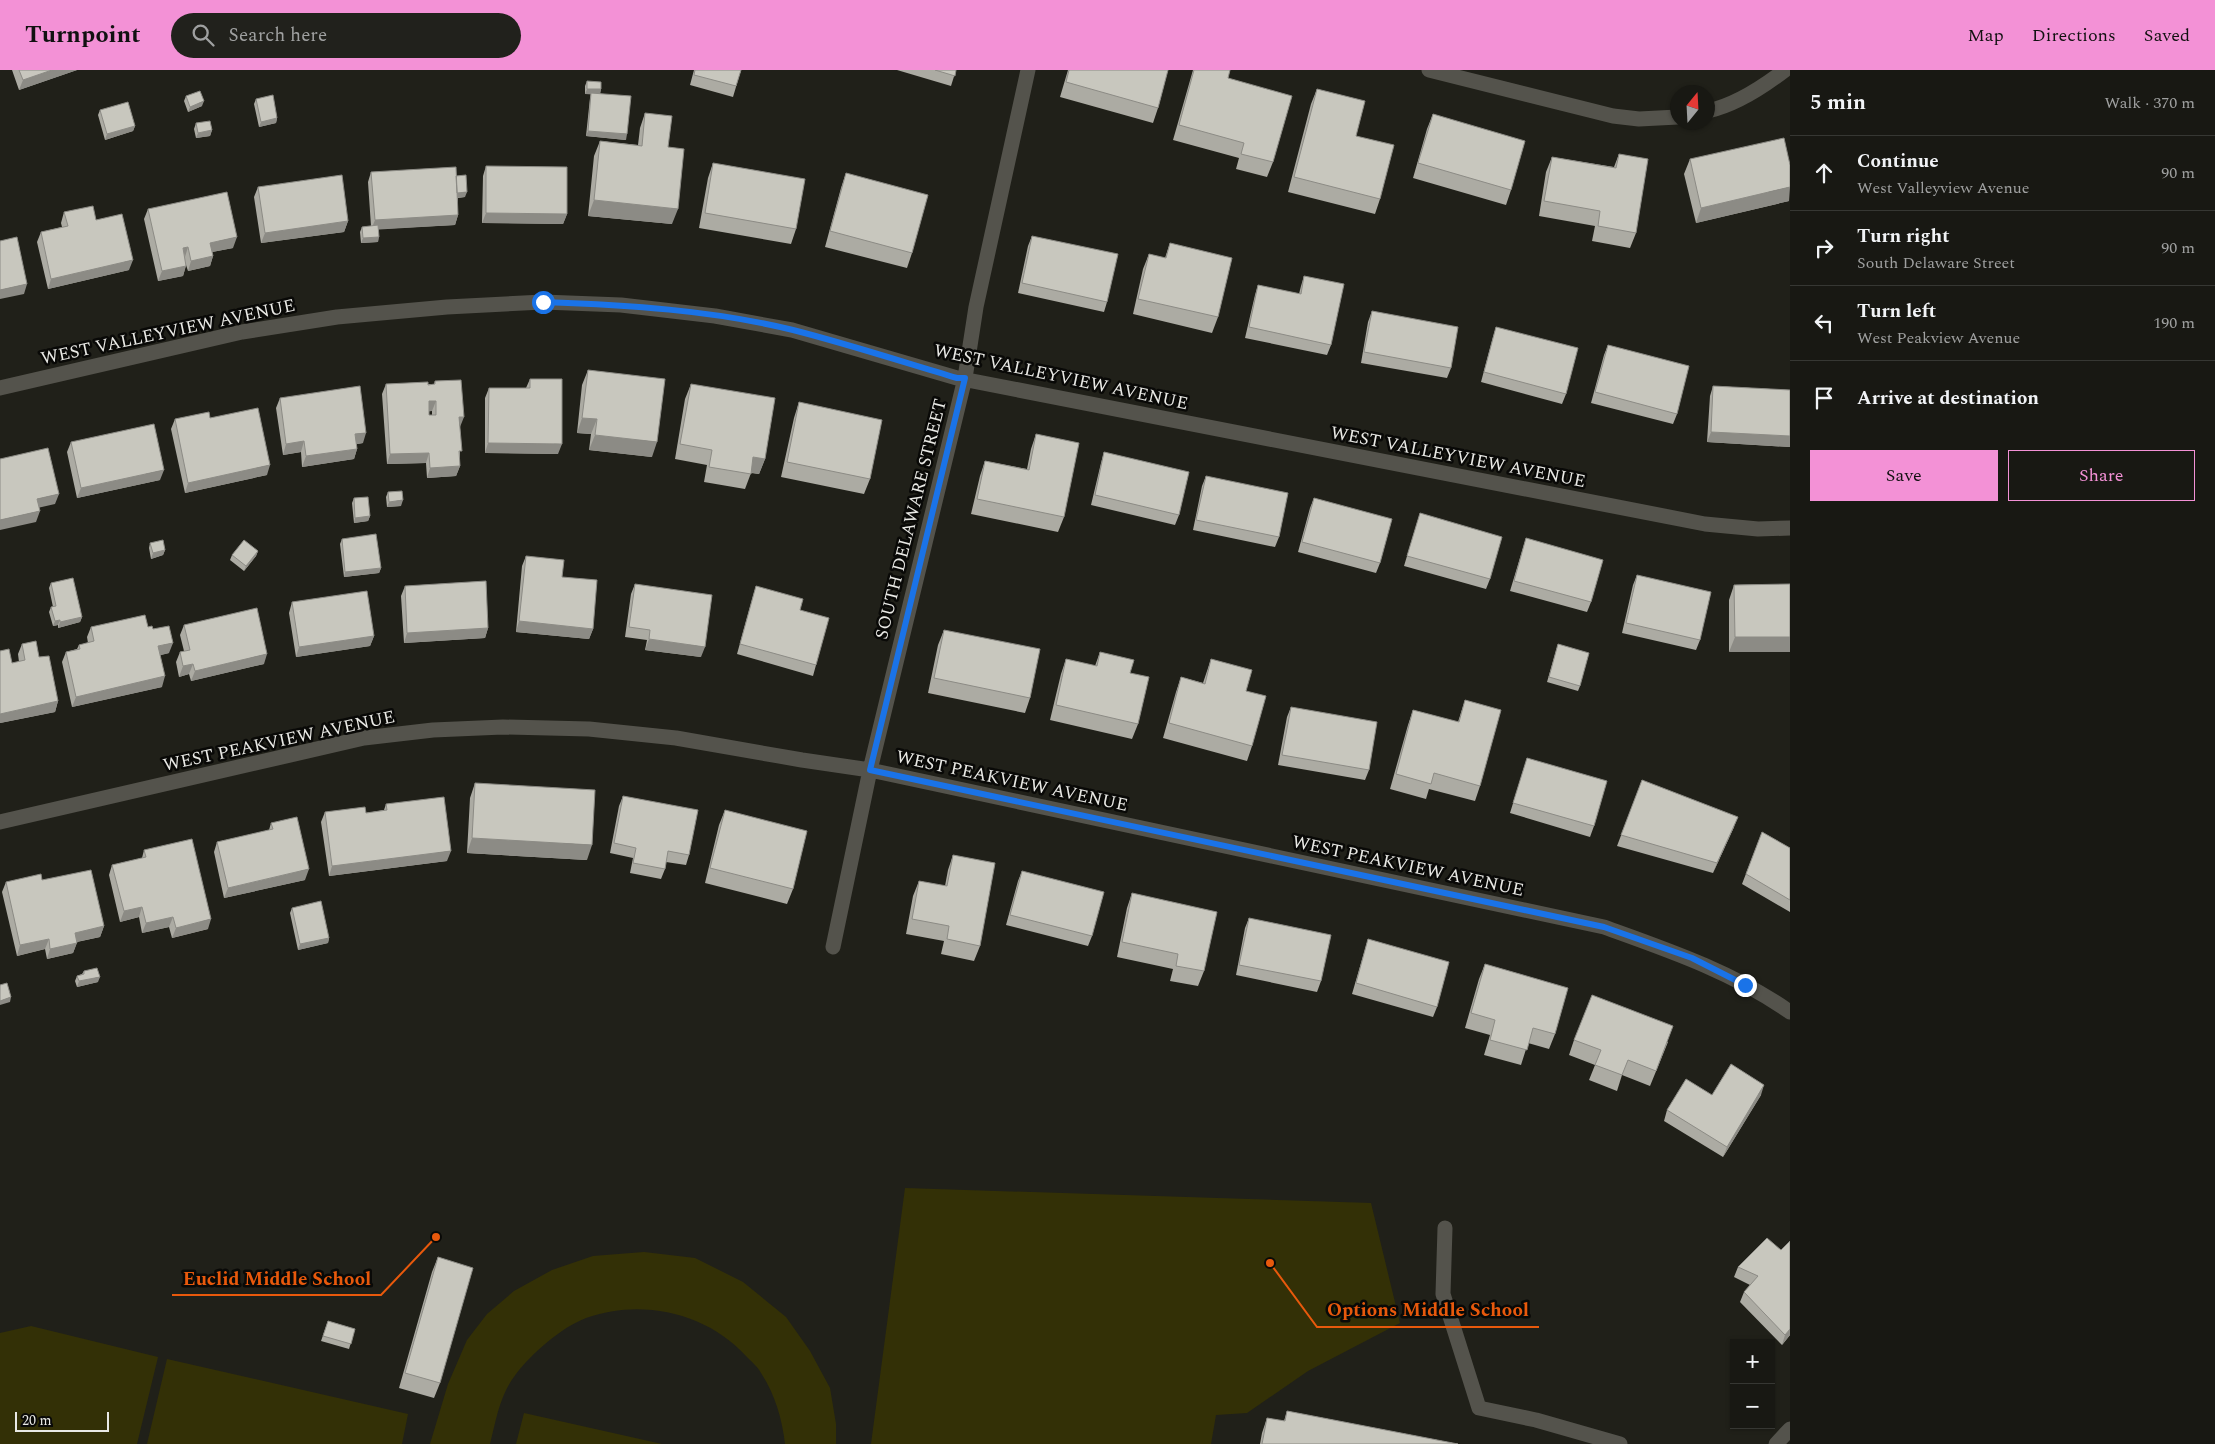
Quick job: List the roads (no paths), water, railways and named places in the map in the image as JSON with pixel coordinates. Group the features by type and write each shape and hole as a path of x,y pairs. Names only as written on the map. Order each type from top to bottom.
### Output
{"street":[{"name":"SOUTH DELAWARE STREET","path":"833,946 870,770 965,378 976,307 1028,70"},
{"path":"1429,70 1613,116 1639,119 1670,117"},
{"path":"1715,108 1741,98 1785,70"},
{"name":"WEST VALLEYVIEW AVENUE","path":"0,388 242,332 337,317 447,307 543,302 621,305 715,316 792,330 957,378 965,378 1705,524 1758,529 1790,528"},
{"name":"WEST PEAKVIEW AVENUE","path":"0,822 364,738 433,730 503,727 590,729 676,738 870,770 1604,927 1692,958 1745,985 1790,1012"},
{"path":"1445,1228 1443,1294 1479,1408 1536,1420 1620,1444"},
{"path":"1776,1444 1790,1429"}],"place":[{"name":"Euclid Middle School","path":"436,1237"},
{"name":"Options Middle School","path":"1270,1263"}]}
